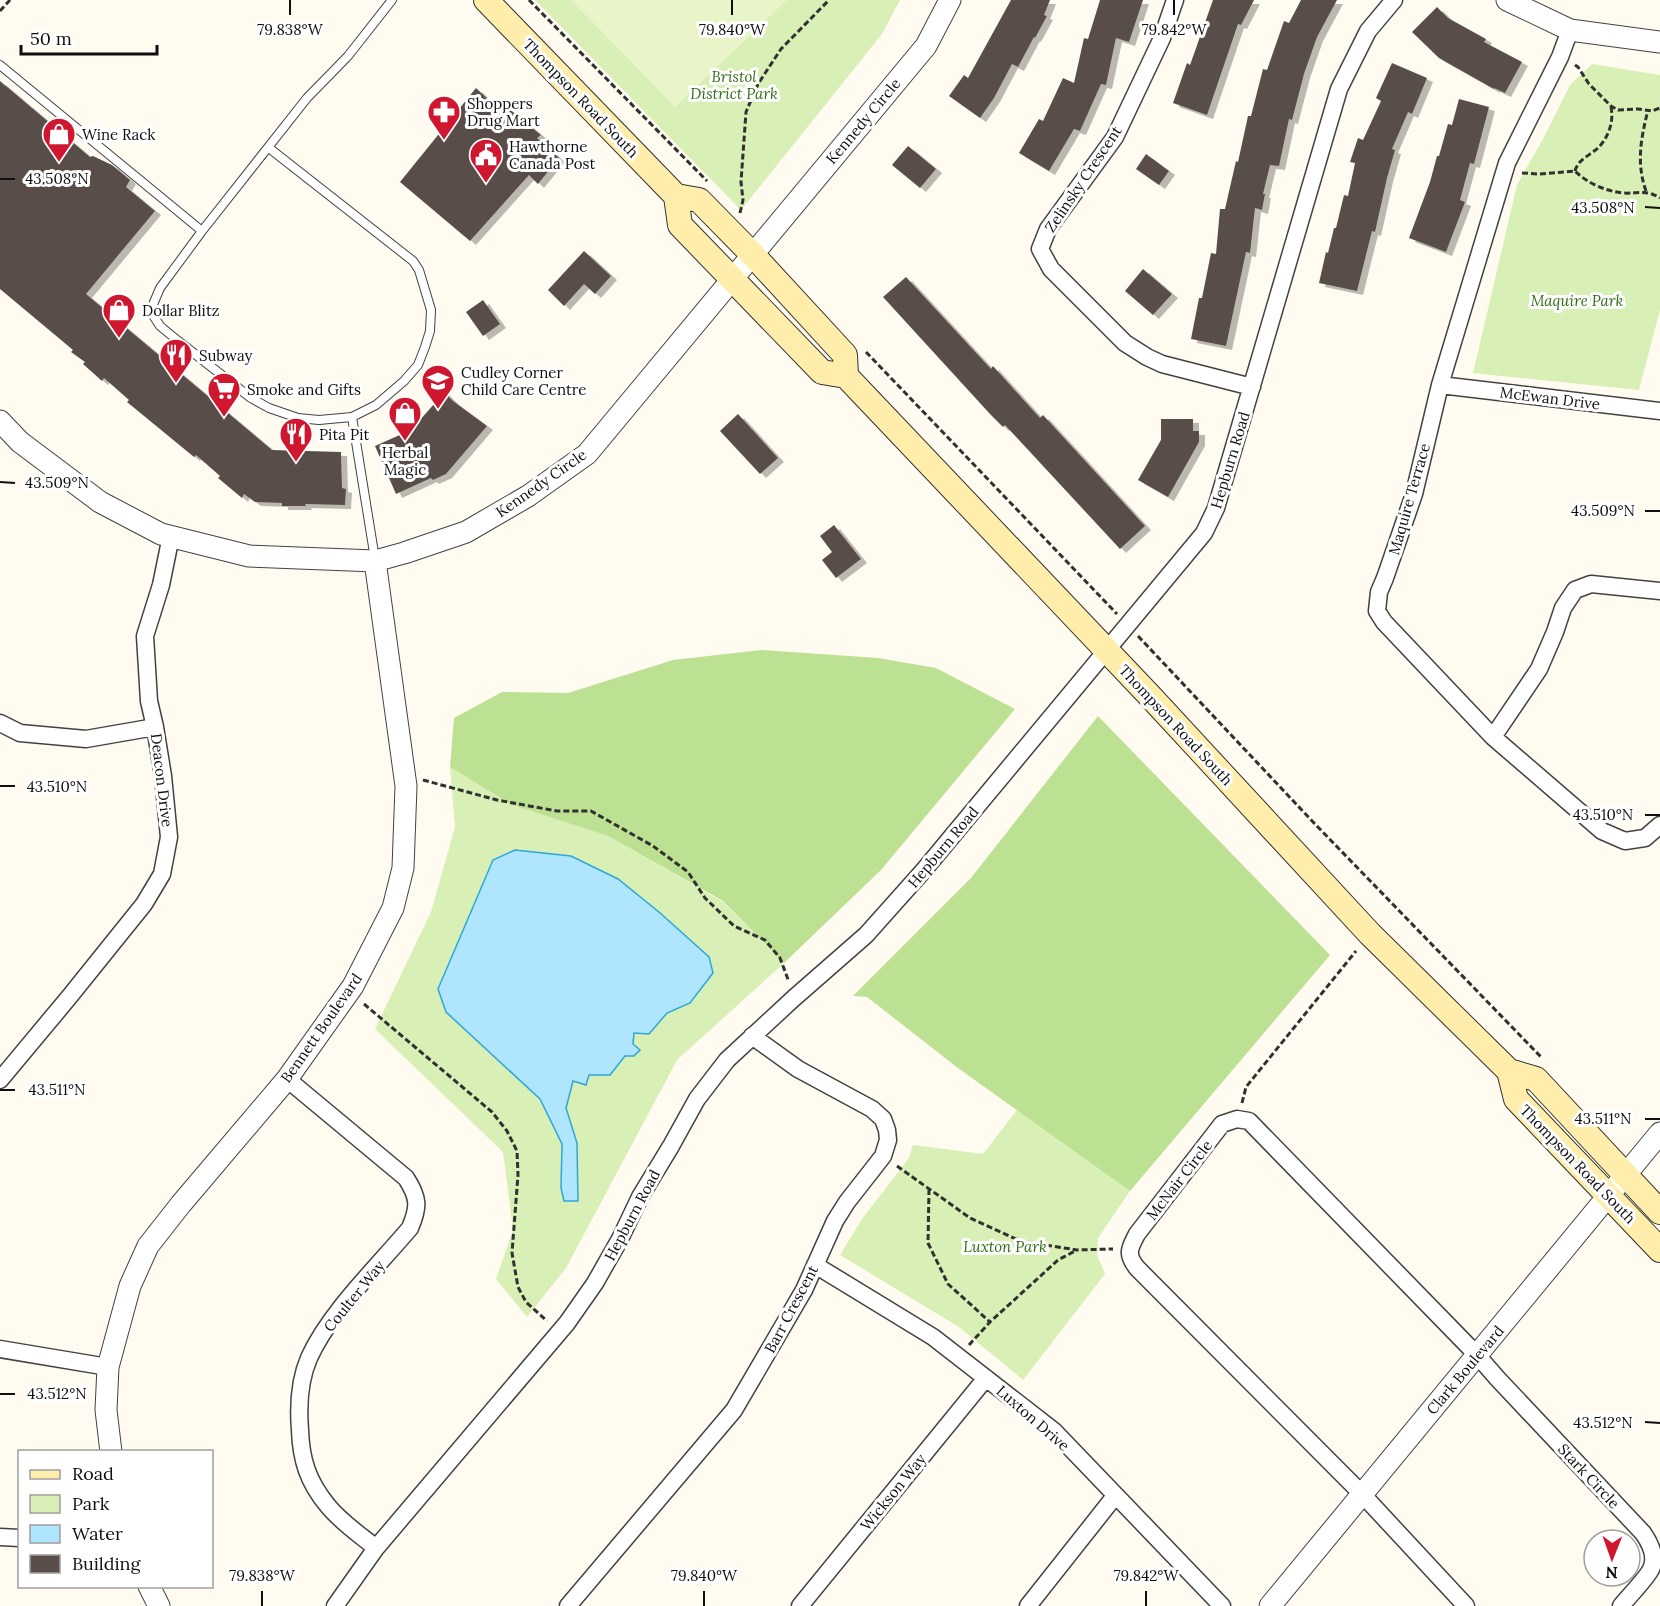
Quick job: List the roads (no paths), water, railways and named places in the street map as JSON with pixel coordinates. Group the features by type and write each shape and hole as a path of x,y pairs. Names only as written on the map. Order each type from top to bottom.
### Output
{"main road":[{"name":"Thompson Road South","path":"486,0 676,196 699,200 752,254 845,355 846,376 1106,650 1370,934 1509,1071 1536,1079 1660,1212"},
{"path":"676,196 680,225 822,372 846,376"},
{"name":"Thompson Road South","path":"1509,1071 1516,1099 1540,1127 1660,1250"}],"street":[{"name":"Kennedy Circle","path":"0,421 20,442 100,502 161,534 249,556 375,561 466,532 528,496 587,454 927,46 950,0"},
{"name":"Zelinsky Crescent","path":"1175,0 1162,38 1115,137 1048,229 1040,249 1051,269 1125,343 1162,364 1252,387"},
{"name":"Hepburn Road","path":"334,1606 376,1548 560,1331 594,1283 621,1239 640,1197 697,1099 727,1060 866,935 924,870 1204,533 1216,508 1339,89 1368,31 1394,0"},
{"path":"1507,0 1570,30 1660,42"},
{"name":"Maquire Terrace","path":"1570,30 1560,57 1506,169 1440,385 1414,494 1379,592 1377,611 1384,622 1493,737 1602,831 1625,841 1645,838 1660,825"},
{"name":"McEwan Drive","path":"1440,385 1660,411"},
{"name":"Deacon Drive","path":"3,1069 144,904 162,874 169,837 163,776 149,701 145,636 161,585 171,536"},
{"name":"Bennett Boulevard","path":"111,1450 105,1410 108,1367 130,1286 148,1246 287,1079 349,992 393,908 403,868 406,786 375,561"},
{"path":"1493,737 1539,669 1563,608 1575,590 1591,584 1660,591"},
{"path":"0,723 20,733 86,739 155,727"},
{"name":"Barr Crescent","path":"568,1606 734,1410 804,1290 847,1202 883,1156 888,1140 884,1119 854,1098 798,1069 752,1036"},
{"name":"Coulter Way","path":"287,1079 406,1178 417,1200 417,1213 410,1228 322,1333 309,1359 298,1407 300,1444 304,1465 317,1490 328,1506 376,1548"},
{"name":"McNair Circle","path":"1362,1494 1131,1260 1129,1249 1137,1234 1222,1124 1237,1119 1249,1121 1477,1355"},
{"name":"Clark Boulevard","path":"1270,1606 1660,1133"},
{"name":"Luxton Drive","path":"815,1265 933,1337 1053,1431 1222,1606"},
{"path":"0,1349 108,1367"},
{"name":"Stark Circle","path":"1477,1355 1650,1543 1652,1568 1621,1606"},
{"name":"Wickson Way","path":"800,1606 986,1377"},
{"path":"1362,1494 1466,1606"},
{"path":"1028,1606 1115,1496"},
{"path":"0,1537 18,1538"},
{"path":"150,1588 159,1606"}],"lane":[{"path":"269,148 413,261 424,285 431,310 430,331 418,365 404,381 376,405 352,417 319,420 298,418 269,408 251,398 160,326 151,312 160,288 202,231 307,98 348,56 392,0"},
{"path":"0,65 202,231"},
{"path":"352,417 375,561"}],"water":[{"path":"515,850 571,856 618,879 709,957 713,973 690,1003 667,1013 649,1034 634,1033 633,1044 640,1050 634,1056 625,1056 610,1075 589,1075 586,1085 573,1081 566,1108 577,1143 578,1201 564,1201 561,1188 562,1144 540,1099 446,1012 438,989 493,860"}],"place":[{"name":"Shoppers Drug Mart","path":"444,141"},
{"name":"Wine Rack","path":"59,163"},
{"name":"Hawthorne Canada Post","path":"486,184"},
{"name":"Dollar Blitz","path":"119,339"},
{"name":"Subway","path":"176,384"},
{"name":"Cudley Corner Child Care Centre","path":"438,410"},
{"name":"Smoke and Gifts","path":"224,418"},
{"name":"Herbal Magic","path":"405,442"},
{"name":"Pita Pit","path":"296,463"}],"park label":[{"name":"Bristol District Park","path":"734,84"},
{"name":"Maquire Park","path":"1577,300"},
{"name":"Luxton Park","path":"1005,1246"}]}
